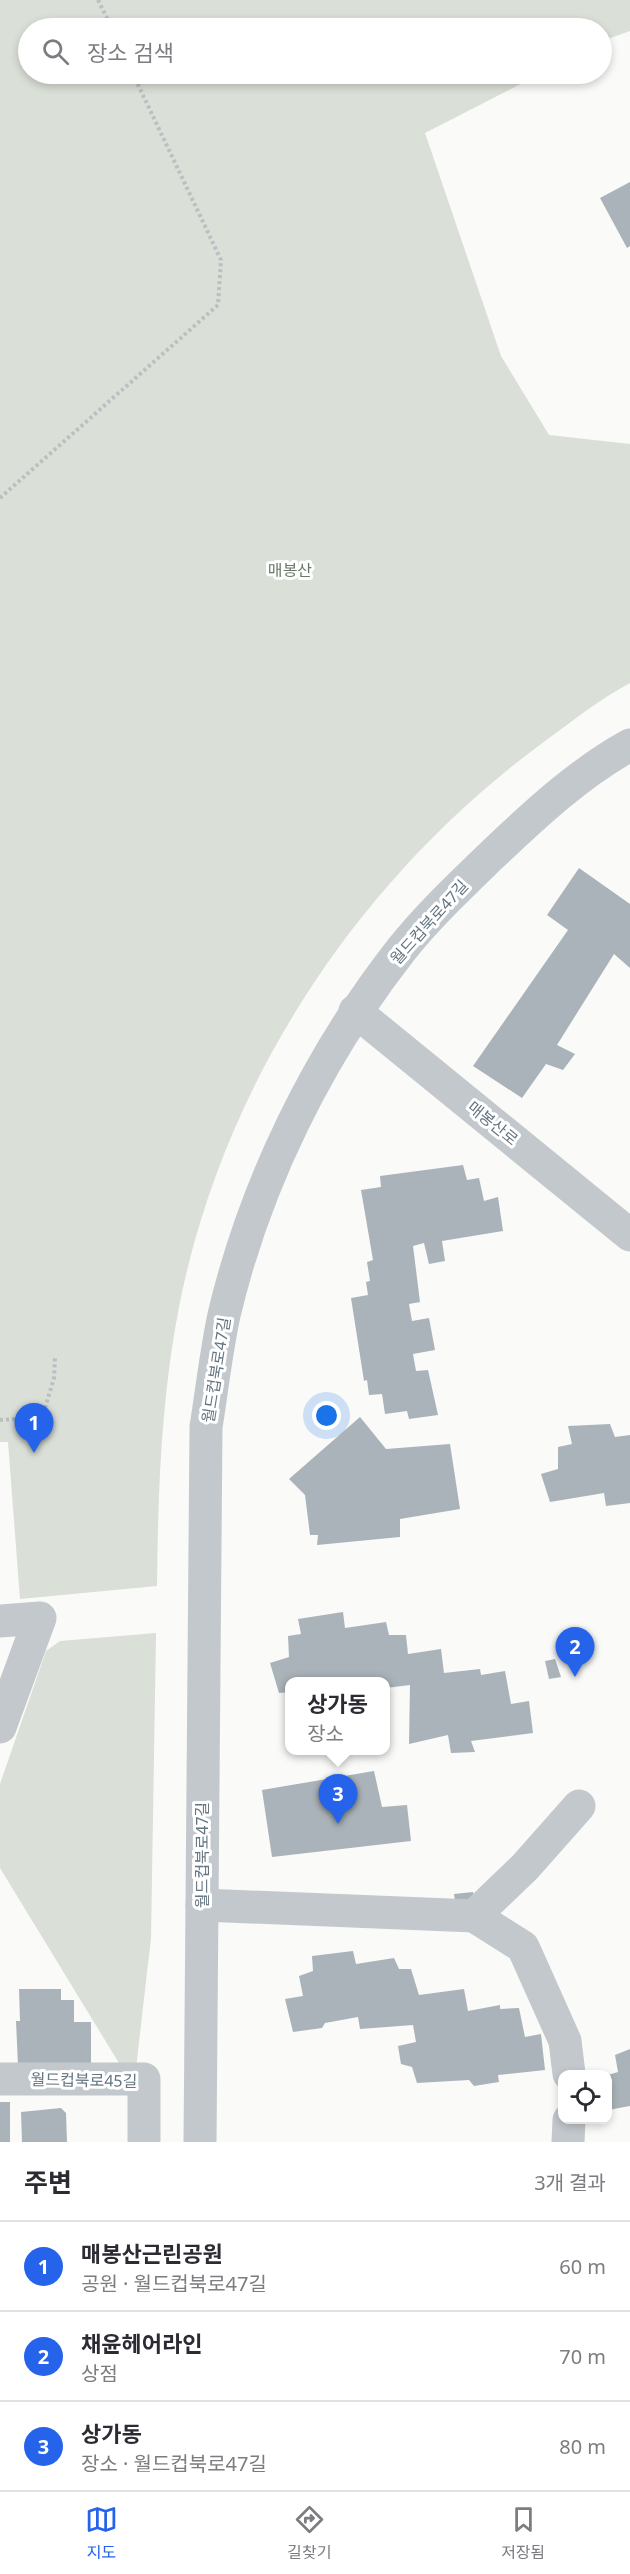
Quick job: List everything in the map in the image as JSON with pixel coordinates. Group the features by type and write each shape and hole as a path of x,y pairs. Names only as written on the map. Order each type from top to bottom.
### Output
{"street":[{"name":"월드컵북로47길","path":"200,2142 206,1427 224,1315 255,1214 298,1111 355,1011 402,948 464,881 529,820 611,755 630,745"},
{"name":"매봉산로","path":"355,1011 630,1235"},
{"path":"0,1621 40,1618 0,1727"},
{"path":"474,1917 525,1867 579,1806"},
{"path":"202,1905 474,1917 523,1947 566,2041 569,2070"},
{"name":"월드컵북로45길","path":"0,2079 144,2079 144,2142"},
{"path":"568,2142 569,2124"}],"path":[{"path":"98,0 107,18"},
{"path":"0,498 218,305 221,260 138,84"},
{"path":"0,1420 30,1419 45,1408 54,1378 55,1357"}],"green space":[{"name":"매봉산","path":"0,0 630,0 630,31 612,37 612,18 18,18 18,84 521,84 425,133 501,356 549,435 630,444 630,683 595,704 541,744 475,798 413,857 358,922 308,992 265,1066 228,1144 200,1224 179,1307 164,1411 157,1586 20,1599 8,1442 0,1442"},
{"path":"156,1633 151,1938 136,2068 122,2068 0,1868 0,1784 46,1651 60,1641"}],"building":[{"path":"630,182 630,246 627,248 600,198"},
{"path":"579,868 630,904 630,968 614,954 557,1045 575,1054 563,1070 546,1064 522,1098 473,1066 568,930 547,915"},
{"path":"463,1165 467,1180 479,1178 484,1201 498,1197 503,1231 442,1241 445,1261 429,1264 424,1243 413,1246 420,1302 409,1304 412,1321 429,1318 435,1350 413,1354 416,1371 428,1370 438,1415 409,1419 407,1411 385,1414 382,1394 369,1395 367,1380 364,1381 351,1298 368,1295 366,1282 370,1281 367,1262 373,1260 361,1190 381,1187 380,1176"},
{"path":"360,1417 386,1449 450,1444 460,1509 400,1519 400,1537 317,1545 318,1535 310,1535 305,1495 289,1479"},
{"path":"610,1424 615,1437 630,1435 630,1503 606,1506 604,1493 550,1502 541,1474 558,1469 558,1447 572,1444 568,1426"},
{"path":"343,1612 345,1628 386,1622 389,1635 406,1635 408,1654 441,1649 444,1673 480,1669 481,1675 505,1671 511,1704 529,1701 533,1733 471,1741 475,1752 451,1753 448,1735 409,1744 410,1685 390,1688 390,1677 285,1677 285,1692 279,1693 270,1663 289,1657 288,1636 301,1634 298,1619"},
{"path":"555,1659 561,1677 549,1679 545,1661"},
{"path":"374,1771 382,1807 407,1805 411,1841 272,1857 262,1790"},
{"path":"473,1892 476,1906 456,1907 454,1894"},
{"path":"353,1951 356,1964 394,1958 399,1969 411,1969 419,1995 464,1989 468,2011 500,2005 500,2009 519,2008 525,2037 541,2034 545,2070 498,2075 499,2082 474,2086 469,2080 417,2083 412,2067 401,2064 398,2046 416,2042 413,2025 360,2029 358,2017 325,2023 322,2028 293,2032 285,1999 303,1996 299,1976 313,1971 312,1956"},
{"path":"19,1989 61,1989 61,2000 74,2000 74,2022 91,2022 91,2067 18,2066 16,2021 20,2021"},
{"path":"630,2049 630,2106 612,2109 612,2074 618,2072 615,2055"},
{"path":"0,2102 10,2102 10,2142 0,2142"},
{"path":"61,2108 66,2113 67,2142 22,2142 21,2112"}],"place":[{"name":"매봉산근린공원","path":"34,1453"},
{"name":"채윤헤어라인","path":"575,1677"},
{"name":"상가동","path":"338,1824"}]}
